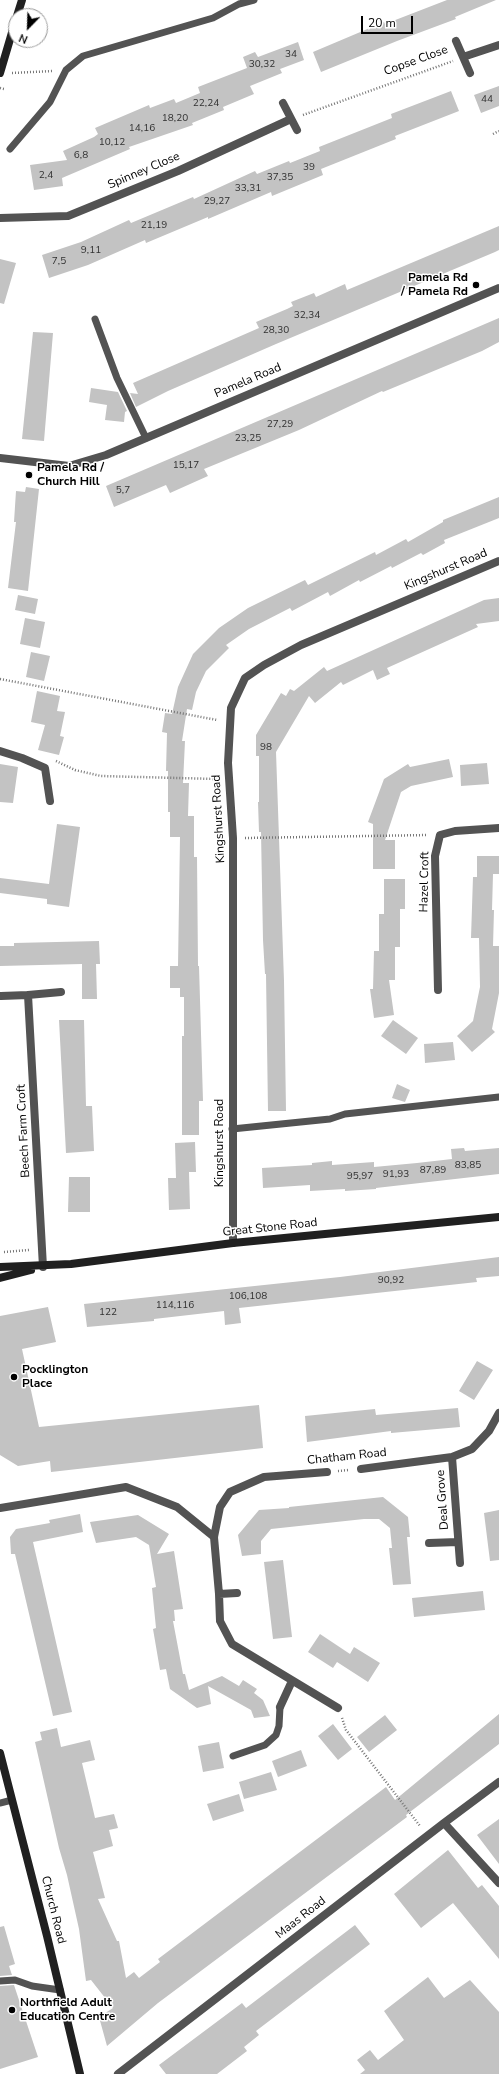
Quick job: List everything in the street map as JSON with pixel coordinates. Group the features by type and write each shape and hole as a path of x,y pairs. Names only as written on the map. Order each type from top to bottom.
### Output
{"street":[{"name":"Copse Close","path":"456,41 470,73"},
{"name":"Copse Close","path":"463,57 499,45"},
{"path":"4,73 10,48"},
{"path":"283,103 297,130"},
{"name":"Spinney Close","path":"0,218 68,216 178,171 291,119"},
{"name":"Pamela Road","path":"0,458 69,466 106,455 499,288"},
{"name":"Kingshurst Road","path":"233,1243 233,838 229,779 231,708 245,678 264,665 301,645 499,561"},
{"path":"0,751 22,758 45,768 50,801"},
{"path":"440,835 455,831 499,828"},
{"name":"Hazel Croft","path":"438,990 435,856 440,835"},
{"path":"1,995 28,995 61,992"},
{"name":"Beech Farm Croft","path":"28,995 43,1267"},
{"name":"Great Stone Road","path":"0,1268 43,1267 233,1243 499,1217"},
{"name":"Great Stone Road","path":"0,1278 43,1267"},
{"name":"Chatham Road","path":"361,1470 452,1457 472,1449 489,1432 499,1413"},
{"name":"Deal Grove","path":"452,1457 460,1563"},
{"name":"Chatham Road","path":"327,1472 264,1477 230,1492 220,1507 214,1537 220,1621 232,1644 338,1708"},
{"path":"0,1508 126,1487 176,1507 214,1537"},
{"name":"Deal Grove","path":"429,1543 458,1542"},
{"path":"219,1594 237,1593"},
{"path":"280,1707 292,1681"},
{"name":"Church Road","path":"0,1753 80,2074"},
{"name":"Maas Road","path":"118,2074 427,1835 499,1782"},
{"path":"444,1823 499,1883"}],"lane":[{"path":"10,149 50,102 66,70 82,56 213,18 239,4 254,0"},
{"path":"95,319 117,378 146,438"},
{"path":"232,1129 330,1119 345,1114 499,1097"},
{"path":"233,1756 265,1745 276,1735 279,1726 280,1707"},
{"path":"0,1803 12,1800"},
{"path":"0,1981 15,1980 32,1986 60,1990"}],"path":[{"name":"Copse Close","path":"291,119 463,57"},
{"path":"4,73 66,70"},
{"path":"493,134 499,132"},
{"path":"0,678 230,723"},
{"path":"45,768 48,757 75,770 101,776 229,779"},
{"path":"233,838 440,835"},
{"path":"0,1253 42,1248"},
{"name":"Chatham Road","path":"327,1472 361,1470"},
{"path":"338,1708 346,1730 427,1835"}],"building":[{"path":"447,0 496,0 455,17 456,19 321,72 313,52 384,22 385,24"},
{"path":"298,42 304,60 280,69 282,73 250,86 254,94 223,107 224,110 192,123 193,125 129,147 130,149 62,178 63,186 34,190 30,165 67,160 63,151 94,137 98,134 95,128 149,105 150,108 174,99 176,103 200,93 198,87 247,68 243,57 255,52 258,57"},
{"path":"499,86 499,106 481,113 474,95"},
{"path":"451,91 459,111 395,136 396,139 321,169 323,175 272,196 271,192 208,219 208,217 146,243 145,240 88,265 49,278 42,255 81,242 129,220 131,223 193,197 194,199 255,171 257,174 289,161 290,163 320,151 319,147 392,118 391,114"},
{"path":"499,226 499,250 495,252 276,344 168,391 136,407 130,393 138,394 133,383 259,328 256,322 293,306 291,302 314,293 316,297 345,284 347,290"},
{"path":"0,259 16,263 4,304 0,303"},
{"path":"499,318 499,342 482,351 383,392 382,391 299,430 204,469 208,476 170,493 166,485 114,507 106,486"},
{"path":"33,332 53,333 44,441 22,439"},
{"path":"91,388 118,392 127,411 125,412 124,422 105,420 107,405 89,402"},
{"path":"26,487 39,489 28,591 8,588 16,522 14,522 16,491 25,492"},
{"path":"499,497 499,518 444,540 445,543 423,555 421,553 360,582 359,580 330,596 328,592 292,611 290,608 249,629 226,645 229,648 206,671 196,692 192,710 187,709 182,741 185,741 183,783 189,783 188,816 194,816 194,857 197,857 198,966 203,1101 199,1101 199,1135 182,1135 182,1036 184,1036 184,997 180,997 180,988 170,988 170,966 178,966 180,837 170,837 170,812 168,812 168,771 166,771 167,733 162,732 165,713 172,714 178,687 193,654 219,628 248,608 305,580 308,585 375,552 376,555 406,539 408,542 443,522 443,520"},
{"path":"18,595 38,599 35,614 15,610"},
{"path":"499,598 499,621 476,624 478,627 387,668 390,674 377,680 373,670 343,685 341,682 315,703 309,696 276,752 284,981 286,1111 268,1111 266,974 263,940 261,832 259,832 258,802 259,756 256,756 256,735 281,693 286,696 290,689 294,691 324,667 327,671 484,600"},
{"path":"25,618 45,622 40,648 20,644"},
{"path":"31,652 50,656 44,681 26,677"},
{"path":"37,691 60,696 57,711 65,712 60,736 64,737 59,755 38,750 45,725 31,722"},
{"path":"449,759 453,777 411,786 401,792 385,840 395,840 395,869 373,869 373,824 368,822 384,779 408,764 410,767"},
{"path":"487,763 489,784 461,786 460,765"},
{"path":"0,764 18,767 13,803 0,802"},
{"path":"57,824 80,827 69,907 47,904 47,899 0,893 0,878 49,884"},
{"path":"477,856 499,856 499,874 493,874 492,910 494,910 493,946 499,946 499,993 492,1029 495,1032 472,1052 457,1036 473,1021 480,987 479,938 471,938 473,877 477,877"},
{"path":"384,879 405,879 405,909 400,909 400,947 395,947 395,980 389,980 394,1015 374,1018 370,989 373,989 374,951 379,951 379,914 384,914"},
{"path":"99,941 100,964 96,964 97,999 82,999 82,964 0,966 0,946 14,946 14,943"},
{"path":"59,1020 84,1020 86,1106 92,1106 94,1151 66,1153"},
{"path":"393,1020 418,1038 406,1054 381,1036"},
{"path":"453,1042 455,1060 425,1063 424,1044"},
{"path":"397,1084 410,1090 405,1102 392,1098"},
{"path":"195,1142 196,1172 189,1172 190,1209 169,1210 168,1178 176,1178 175,1143"},
{"path":"464,1148 465,1151 499,1148 499,1174 376,1189 345,1191 345,1189 310,1191 310,1185 263,1188 262,1168 312,1165 312,1163 332,1161 332,1165 374,1162 374,1167 417,1163 452,1159 451,1149"},
{"path":"69,1177 90,1177 90,1212 68,1212"},
{"path":"499,1257 499,1276 476,1278 477,1282 239,1308 241,1323 225,1325 224,1311 154,1319 154,1321 87,1327 84,1304 340,1277"},
{"name":"Pocklington Place","path":"48,1307 56,1342 22,1349 39,1427 259,1405 263,1448 51,1472 50,1461 18,1466 0,1455 0,1316"},
{"path":"477,1361 493,1370 474,1400 459,1391"},
{"path":"458,1408 460,1427 391,1433 391,1431 307,1442 305,1416 375,1409 376,1415"},
{"path":"383,1497 408,1517 410,1537 407,1537 411,1584 393,1585 389,1548 392,1548 390,1528 379,1519 364,1519 271,1529 261,1541 261,1554 242,1556 238,1535 259,1510"},
{"path":"499,1510 499,1560 490,1561 484,1513"},
{"path":"80,1514 83,1532 33,1542 72,1712 53,1716 15,1554 11,1554 10,1537 16,1529 50,1523 49,1520"},
{"path":"138,1515 169,1534 157,1554 174,1551 183,1609 174,1610 175,1621 173,1621 183,1674 185,1674 189,1690 222,1676 239,1686 243,1680 257,1689 254,1693 263,1700 270,1716 254,1718 251,1710 208,1686 211,1704 197,1708 170,1689 166,1669 160,1670 153,1629 156,1628 152,1588 156,1587 149,1545 136,1537 96,1543 90,1522"},
{"path":"283,1560 292,1637 273,1639 264,1562"},
{"path":"483,1591 485,1610 414,1617 412,1598"},
{"path":"320,1634 350,1654 354,1647 380,1663 368,1682 337,1662 333,1668 308,1652"},
{"path":"499,1714 499,1744 406,1815 407,1817 158,2003 107,2046 99,2017 113,2008 91,1980 86,1981 79,1929 35,1742 42,1740 40,1732 57,1728 61,1747 90,1740 95,1760 82,1763 95,1818 114,1814 118,1828 109,1830 113,1846 93,1852 105,1898 98,1899 117,1941 119,1941 126,1978 134,1972 139,1978 160,1962 158,1959 386,1787 395,1800"},
{"path":"385,1715 397,1730 369,1752 357,1737"},
{"path":"333,1724 352,1749 338,1760 318,1736"},
{"path":"219,1742 224,1768 203,1772 198,1746"},
{"path":"301,1750 307,1766 278,1777 272,1761"},
{"path":"271,1772 277,1790 244,1799 239,1782"},
{"path":"239,1794 244,1811 213,1821 207,1804"},
{"path":"499,1819 499,1864 477,1835"},
{"path":"448,1850 478,1888 482,1885 499,1906 499,1959 453,1903 421,1928 394,1894"},
{"path":"355,1925 370,1944 256,2031 259,2035 244,2047 247,2051 217,2074 166,2074 159,2065 242,2003 246,2008"},
{"path":"4,1926 15,1964 9,1966 12,1975 0,1976 0,1927"},
{"path":"428,1977 444,1998 470,1980 499,2012 499,2074 360,2074 365,2070 357,2060 370,2050 378,2060 404,2040 384,2011"},
{"name":"Northfield Adult Education Centre","path":"14,1985 38,2057 0,2069 0,1986"}],"place":[{"name":"Pamela Rd / Pamela Rd","path":"476,285"},
{"name":"Pamela Rd / Church Hill","path":"29,475"},
{"name":"Pocklington Place","path":"14,1377"},
{"name":"Northfield Adult Education Centre","path":"12,2010"}]}
